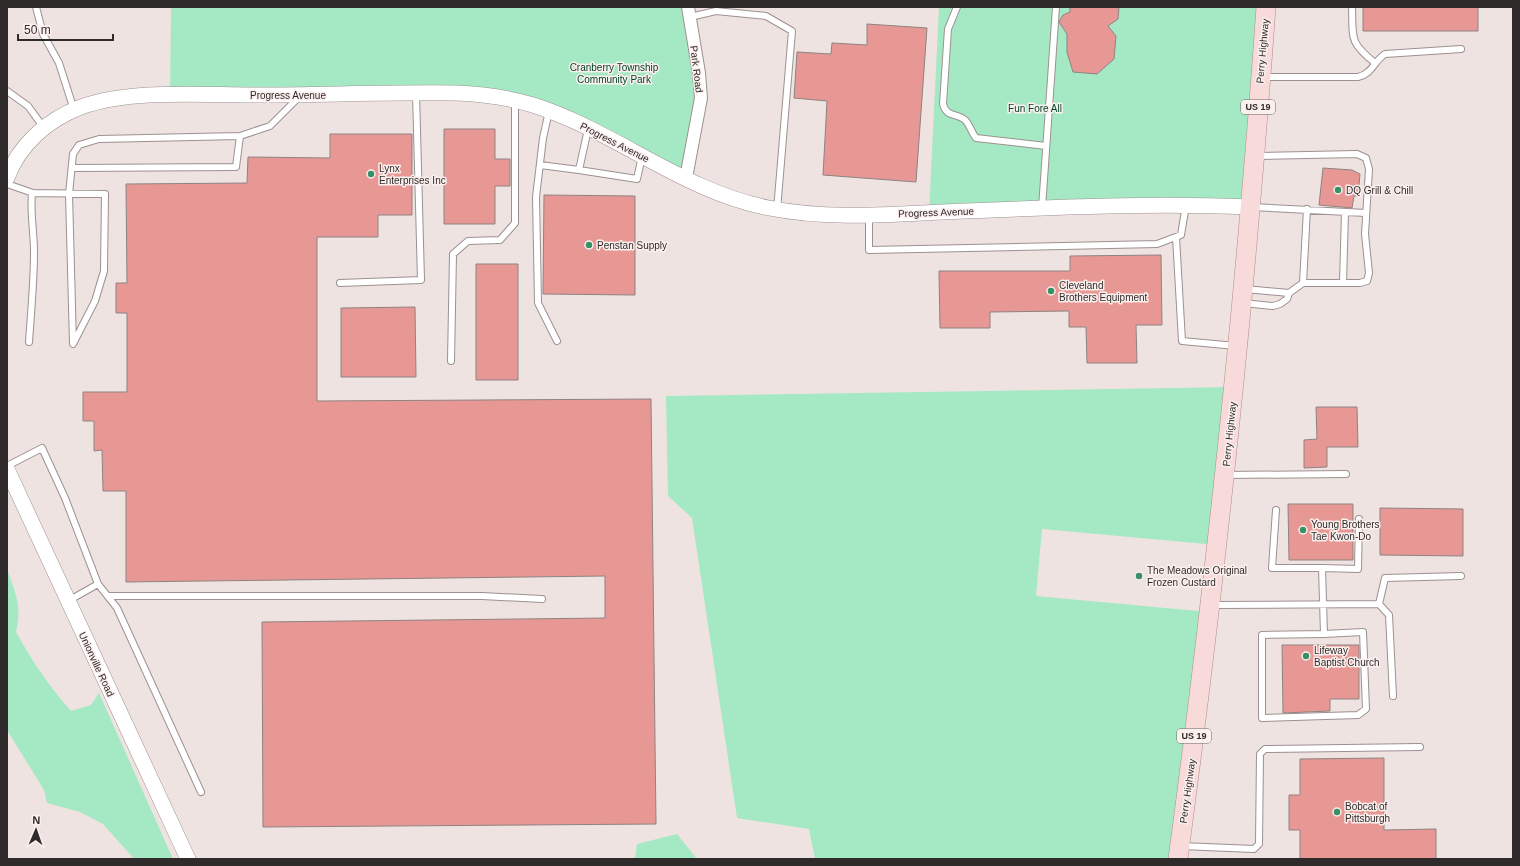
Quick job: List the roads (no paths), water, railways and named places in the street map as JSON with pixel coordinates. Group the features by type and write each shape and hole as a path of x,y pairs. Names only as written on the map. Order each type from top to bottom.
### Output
{"main road":[{"name":"Perry Highway","path":"1179,852 1210,605 1238,346 1266,7"}],"street":[{"name":"Park Road","path":"686,178 701,98 699,73 689,12"},
{"name":"Progress Avenue","path":"7,178 16,158 24,147 44,128 74,110 101,101 136,96 416,93 480,94 515,100 549,111 730,198 777,210 831,215 1186,205 1250,207"},
{"name":"Unionville Road","path":"7,467 188,859"}],"lane":[{"path":"36,7 43,34 59,63 74,110"},
{"path":"957,7 948,29 943,104 945,110 951,115 962,117 968,123 976,138 1046,146"},
{"path":"1042,208 1056,7"},
{"path":"1352,7 1353,38 1356,46 1375,63"},
{"path":"689,12 716,10 766,16 792,31 777,210"},
{"path":"1260,77 1358,77 1366,75 1375,63 1385,54 1461,49"},
{"path":"7,91 28,106 44,128"},
{"path":"340,283 421,280 416,93"},
{"path":"7,184 32,193 69,194 105,194 104,271 95,301 73,344 69,194 74,154 79,145 100,139 240,136 270,126 301,95"},
{"path":"452,361 453,254 468,241 500,240 515,223 515,100"},
{"path":"549,111 536,197 538,303 557,341"},
{"path":"579,170 588,129"},
{"path":"72,168 236,167 240,136"},
{"path":"1242,296 1276,305 1284,302 1289,293 1303,283 1360,283 1367,281 1369,273 1365,234 1369,169 1366,158 1357,154 1254,156"},
{"path":"540,165 637,179 642,156"},
{"path":"29,342 34,276 34,238 30,210 32,193"},
{"path":"869,214 869,250 1157,244 1181,235 1186,205"},
{"path":"1250,207 1366,213"},
{"path":"1303,283 1307,209"},
{"path":"1343,283 1345,212"},
{"path":"1176,237 1182,341 1238,346"},
{"path":"1242,296 1289,293"},
{"path":"7,467 42,448 65,498 98,584 117,608 201,792"},
{"path":"1224,475 1346,474"},
{"path":"1276,510 1272,568 1358,569 1359,519"},
{"path":"1322,568 1324,634"},
{"path":"1378,604 1385,578 1461,576"},
{"path":"68,601 98,584"},
{"path":"108,596 466,596 542,599"},
{"path":"1210,605 1378,604 1389,615 1393,696"},
{"path":"1363,632 1366,709 1358,715 1262,718 1262,635 1324,634 1363,632"},
{"path":"1179,852 1254,849 1259,844 1260,754 1266,750 1420,747"}],"place":[{"name":"Lynx Enterprises Inc","path":"371,174"},
{"name":"DQ Grill & Chill","path":"1338,190"},
{"name":"Penstan Supply","path":"589,245"},
{"name":"Cleveland Brothers Equipment","path":"1051,291"},
{"name":"Young Brothers Tae Kwon-Do","path":"1303,530"},
{"name":"The Meadows Original Frozen Custard","path":"1139,576"},
{"name":"Lifeway Baptist Church","path":"1306,656"},
{"name":"Bobcat of Pittsburgh","path":"1337,812"}],"park label":[{"name":"Cranberry Township Community Park","path":"614,72"},
{"name":"Fun Fore All","path":"1035,108"}]}
